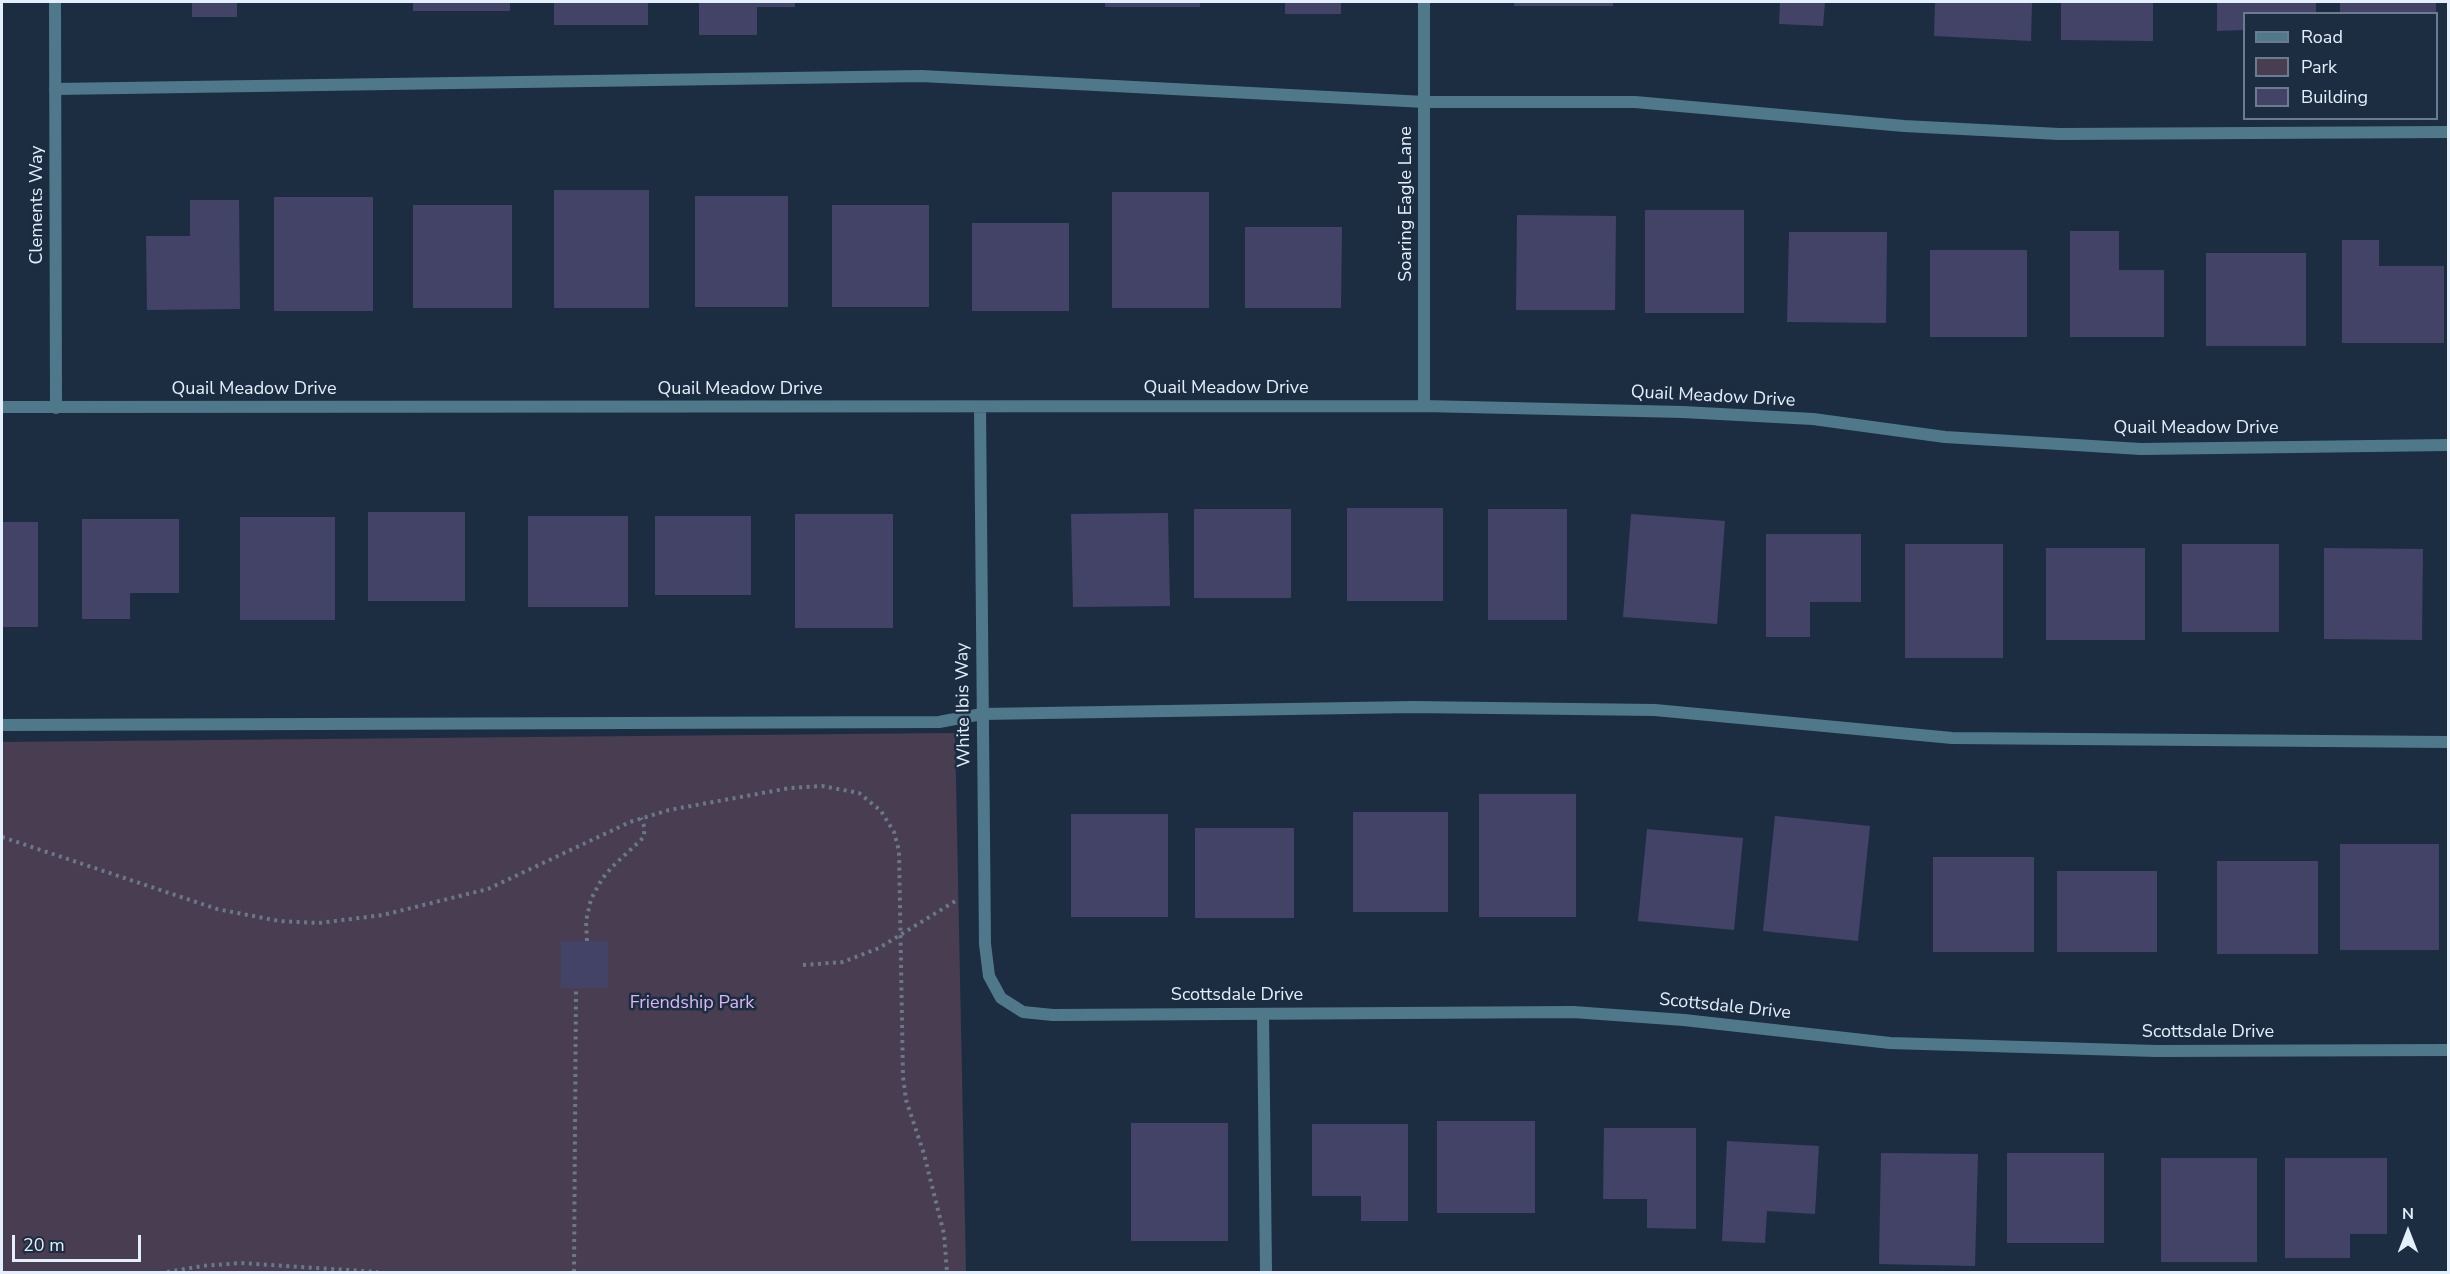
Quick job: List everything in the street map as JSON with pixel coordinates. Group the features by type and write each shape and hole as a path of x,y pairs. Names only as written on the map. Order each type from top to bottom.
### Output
{"street":[{"name":"Clements Way","path":"55,2 56,408"},
{"name":"Soaring Eagle Lane","path":"1424,2 1425,406"},
{"path":"55,89 921,76 1425,102 1635,102 1904,126 2059,134 2448,132"},
{"name":"Quail Meadow Drive","path":"2,407 1425,406 1683,412 1813,419 1945,437 2141,449 2448,445"},
{"name":"White Ibis Way","path":"980,408 984,944 989,976 1001,998"},
{"path":"2,725 939,722 982,714 1413,707 1644,710 1952,738 2448,742"},
{"name":"Scottsdale Drive","path":"1001,998 1023,1012 1053,1015 1573,1012 1684,1020 1890,1043 2156,1051 2448,1050"},
{"path":"1263,1014 1266,1272"}],"path":[{"path":"2,837 217,909 279,921 319,923 383,915 488,889 641,818 696,804 790,788 822,786 859,794 881,811 894,832 900,861 903,1077 906,1100 924,1154 944,1234 947,1272"},
{"path":"587,941 586,921 591,899 612,867 643,838 645,829 641,818"},
{"path":"803,964 848,961 901,936 928,919"},
{"path":"574,1272 576,988"},
{"path":"167,1272 241,1263 378,1272"}],"green space":[{"name":"Friendship Park","path":"955,733 966,1272 2,1272 2,742"}],"building":[{"path":"192,2 237,2 237,17 192,17"},
{"path":"413,2 510,2 510,11 413,11"},
{"path":"554,2 648,2 648,25 554,25"},
{"path":"699,2 795,2 795,7 757,7 757,35 699,35"},
{"path":"1105,2 1200,2 1200,7 1105,7"},
{"path":"1285,2 1341,2 1341,14 1285,14"},
{"path":"1514,2 1613,2 1613,6 1514,6"},
{"path":"1780,2 1825,2 1823,26 1779,24"},
{"path":"1935,2 2032,2 2031,41 1934,36"},
{"path":"2061,2 2153,2 2153,41 2061,40"},
{"path":"2217,2 2316,2 2316,12 2243,12 2243,30 2217,31"},
{"path":"2340,2 2436,2 2436,12 2340,12"},
{"path":"554,190 649,190 649,308 554,308"},
{"path":"1112,192 1209,192 1209,308 1112,308"},
{"path":"695,196 788,196 788,307 695,307"},
{"path":"274,197 373,197 373,311 274,311"},
{"path":"190,200 239,200 240,309 147,310 146,236 190,236"},
{"path":"413,205 512,205 512,308 413,308"},
{"path":"832,205 929,205 929,307 832,307"},
{"path":"1645,210 1744,210 1744,313 1645,313"},
{"path":"1517,215 1616,216 1615,310 1516,310"},
{"path":"972,223 1069,223 1069,311 972,311"},
{"path":"1245,227 1342,227 1341,308 1245,308"},
{"path":"2070,231 2119,231 2119,270 2164,270 2164,337 2070,337"},
{"path":"1789,232 1887,232 1886,323 1787,322"},
{"path":"2342,240 2379,240 2379,266 2444,266 2444,343 2342,343"},
{"path":"1930,250 2027,250 2027,337 1930,337"},
{"path":"2206,253 2306,253 2306,346 2206,346"},
{"path":"1347,508 1443,508 1443,601 1347,601"},
{"path":"1194,509 1291,509 1291,598 1194,598"},
{"path":"1488,509 1567,509 1567,620 1488,620"},
{"path":"368,512 465,512 465,601 368,601"},
{"path":"1168,513 1170,606 1073,607 1071,514"},
{"path":"795,514 893,514 893,628 795,628"},
{"path":"1631,514 1725,521 1717,624 1623,617"},
{"path":"528,516 628,516 628,607 528,607"},
{"path":"655,516 751,516 751,595 655,595"},
{"path":"240,517 335,517 335,620 240,620"},
{"path":"82,519 179,519 179,593 130,593 130,619 82,619"},
{"path":"2,522 38,522 38,627 2,627"},
{"path":"1766,534 1861,534 1861,602 1810,602 1810,637 1766,637"},
{"path":"1905,544 2003,544 2003,658 1905,658"},
{"path":"2182,544 2279,544 2279,632 2182,632"},
{"path":"2046,548 2145,548 2145,640 2046,640"},
{"path":"2324,548 2423,549 2422,640 2324,639"},
{"path":"1479,794 1576,794 1576,917 1479,917"},
{"path":"1353,812 1448,812 1448,912 1353,912"},
{"path":"1071,814 1168,814 1168,917 1071,917"},
{"path":"1775,816 1870,826 1858,941 1763,931"},
{"path":"1195,828 1294,828 1294,918 1195,918"},
{"path":"1647,829 1743,838 1734,930 1638,921"},
{"path":"2340,844 2439,844 2439,950 2340,950"},
{"path":"1933,857 2034,857 2034,952 1933,952"},
{"path":"2217,861 2318,861 2318,954 2217,954"},
{"path":"2057,871 2157,871 2157,952 2057,952"},
{"path":"561,941 608,941 608,988 561,988"},
{"path":"1437,1121 1535,1121 1535,1213 1437,1213"},
{"path":"1131,1123 1228,1123 1228,1241 1131,1241"},
{"path":"1312,1124 1408,1124 1408,1221 1361,1221 1361,1196 1312,1196"},
{"path":"1604,1128 1696,1128 1696,1229 1647,1228 1647,1199 1603,1199"},
{"path":"1727,1141 1819,1146 1815,1214 1767,1211 1765,1243 1722,1241"},
{"path":"1881,1153 1978,1154 1975,1266 1879,1264"},
{"path":"2007,1153 2104,1153 2104,1243 2007,1243"},
{"path":"2161,1158 2257,1158 2257,1262 2161,1262"},
{"path":"2285,1158 2387,1158 2387,1234 2350,1234 2350,1258 2285,1258"}]}
